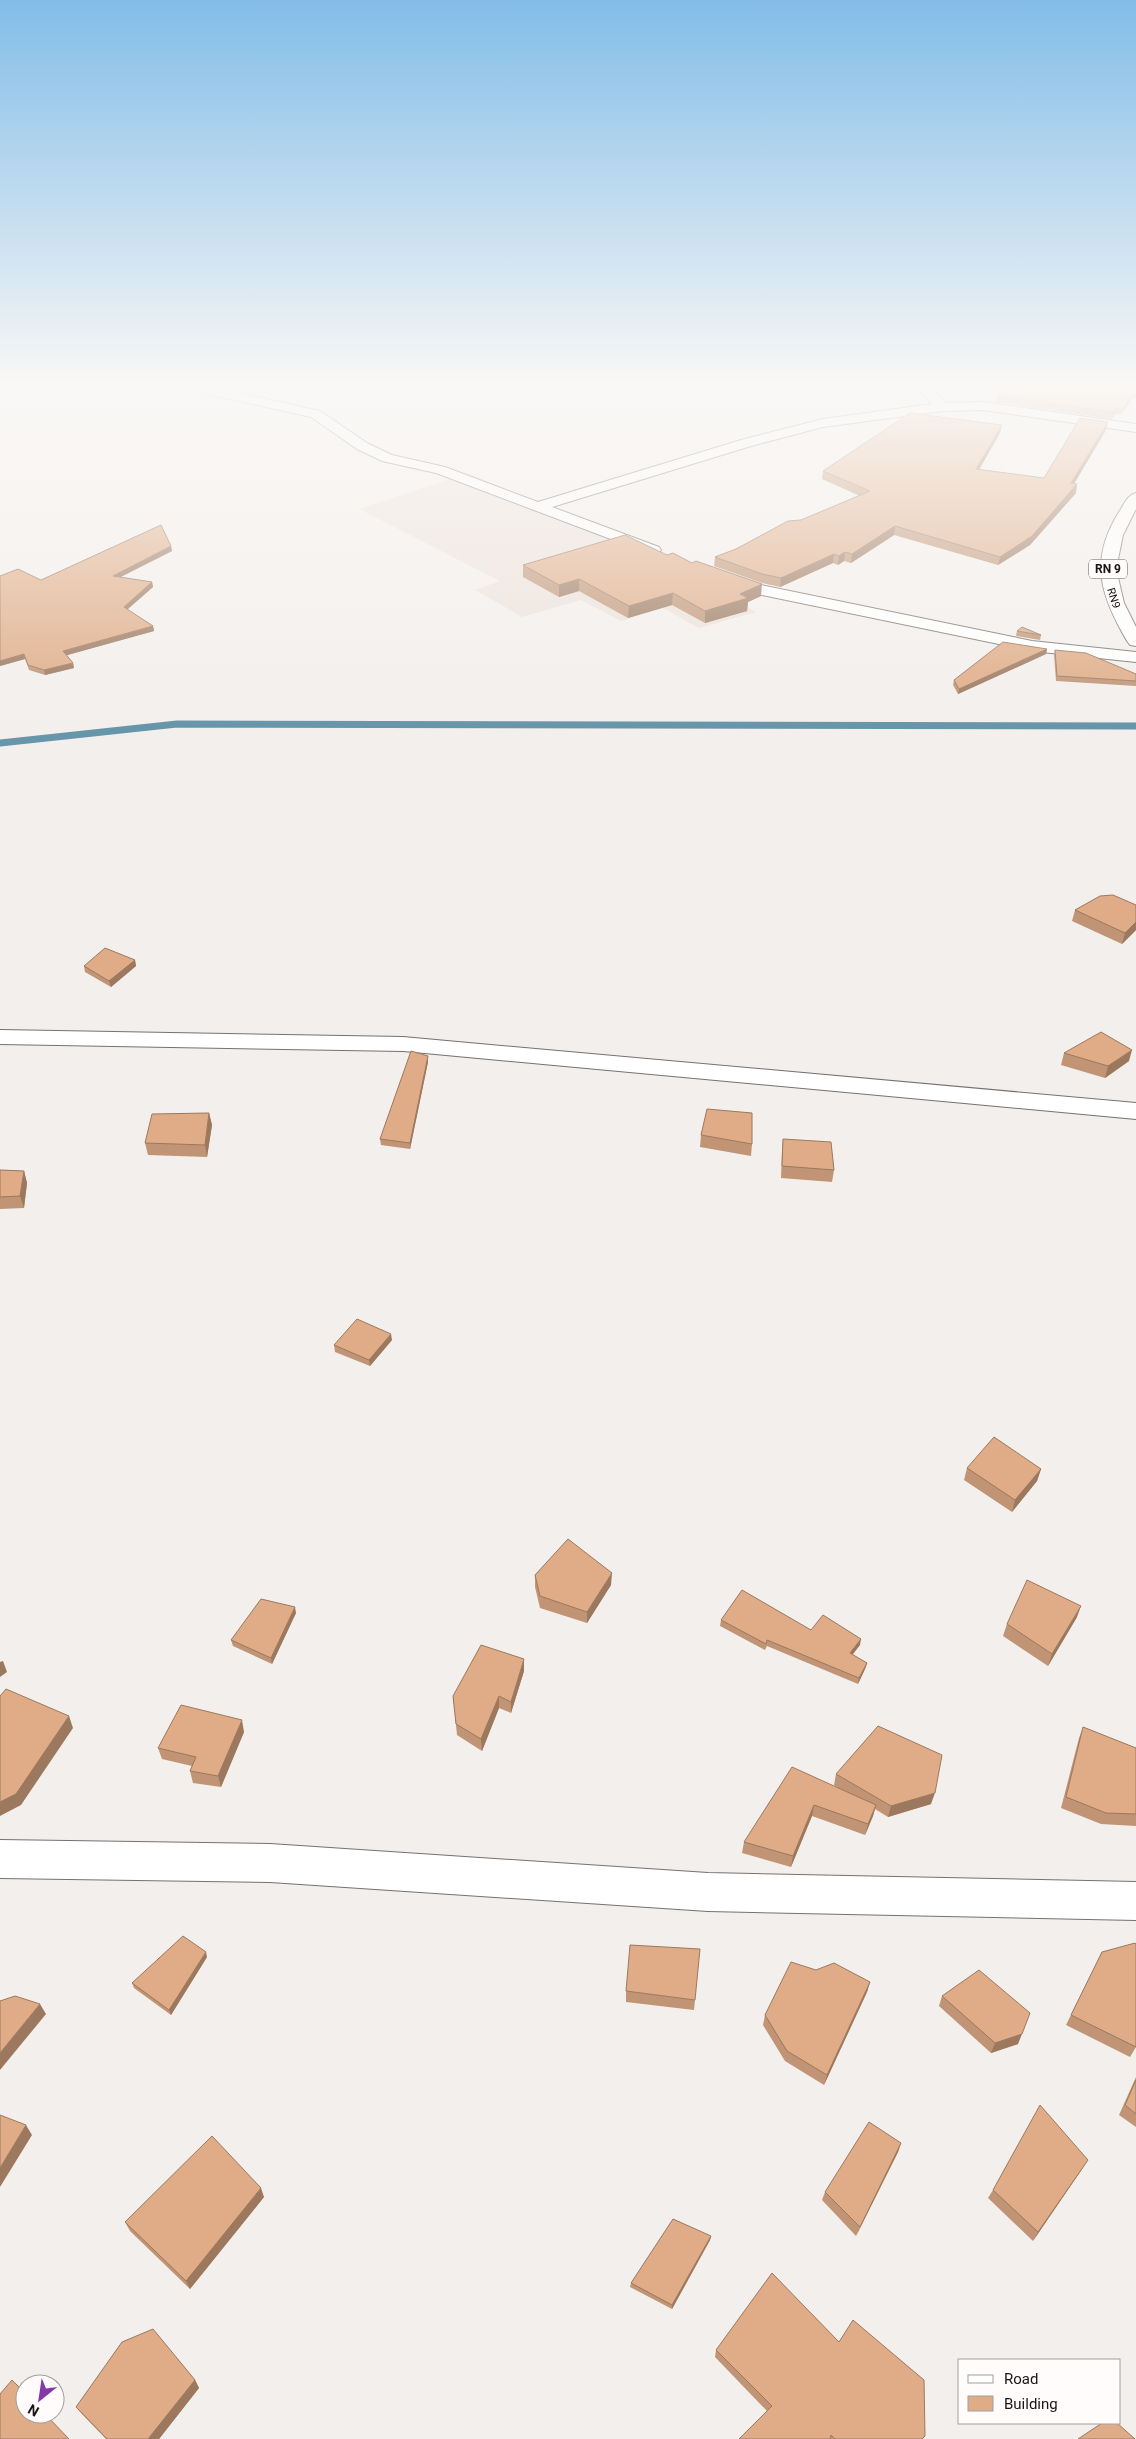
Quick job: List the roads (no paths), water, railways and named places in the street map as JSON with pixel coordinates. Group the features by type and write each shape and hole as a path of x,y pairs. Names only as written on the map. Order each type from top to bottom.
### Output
{"street":[{"path":"519,499 668,556"},
{"path":"539,506 563,499"},
{"name":"RN9","path":"1135,499 1118,525 1110,551 1108,575 1113,602 1136,641"},
{"path":"715,574 757,589 955,632 1032,646 1136,657"},
{"path":"0,1037 403,1044 1136,1111"},
{"path":"0,1859 270,1864 708,1892 1136,1901"}],"waterway":[{"path":"0,743 177,724 1136,726"}]}
